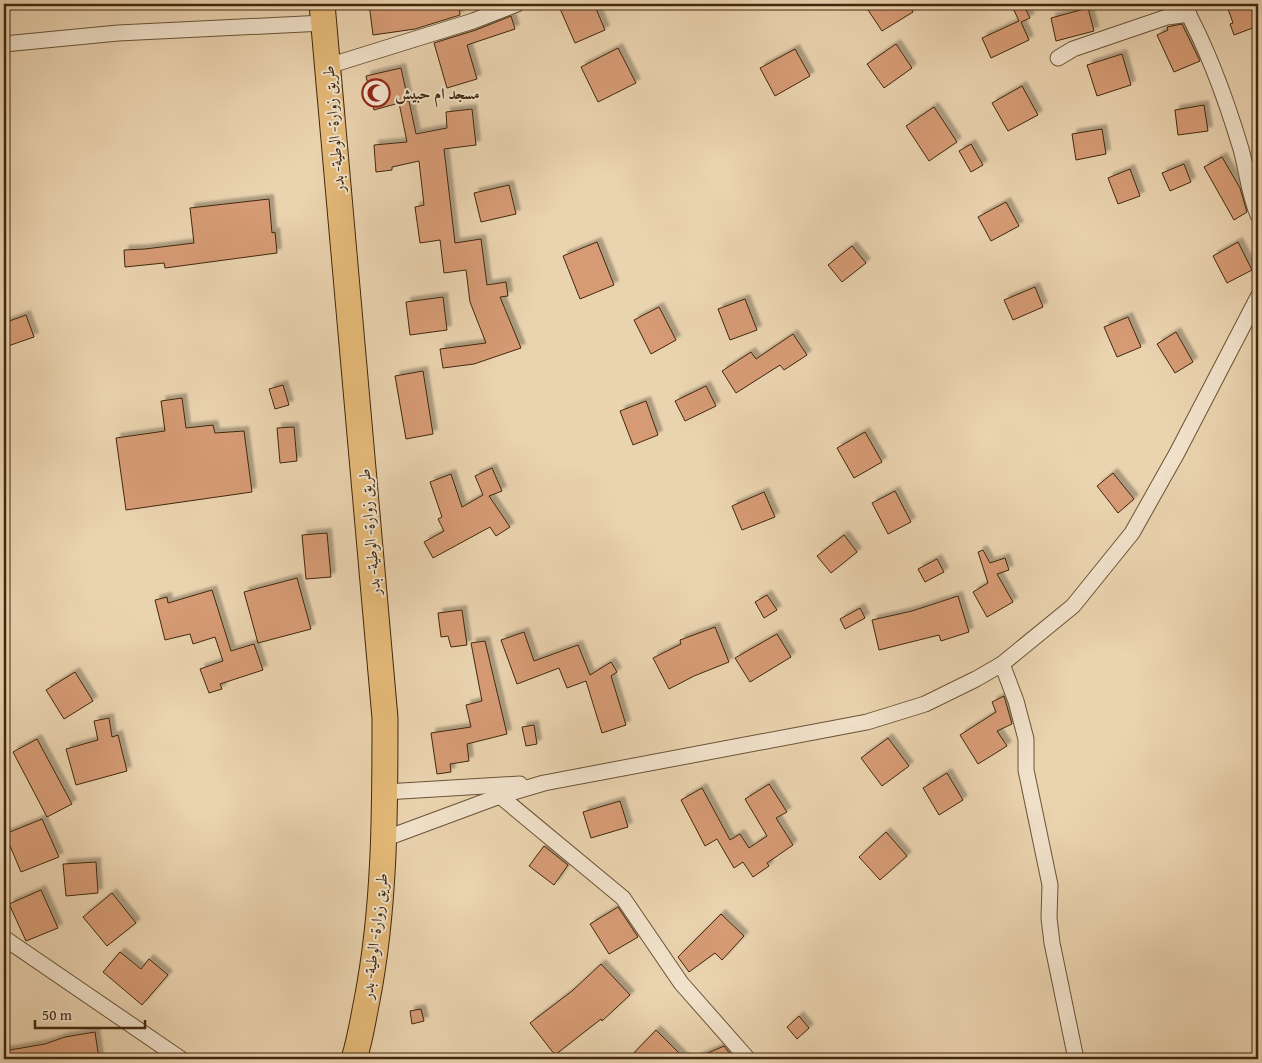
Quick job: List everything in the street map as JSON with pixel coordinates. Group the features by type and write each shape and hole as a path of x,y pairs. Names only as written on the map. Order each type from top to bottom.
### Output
{"highway":[{"name":"طريق زوارة- الوطية- بدر","path":"323,13 386,718 381,904 373,970 354,1059"}],"street":[{"path":"328,66 473,21 517,4"},
{"path":"1058,58 1074,49 1186,9 1218,78 1241,151 1248,186 1258,215"},
{"path":"4,44 323,13"},
{"path":"384,839 500,796 544,783 867,722 925,704 1002,664 1073,606 1132,533 1178,453 1258,297"},
{"path":"1002,664 1016,701 1026,739 1026,770 1050,885 1049,918 1052,943 1076,1059"},
{"path":"385,792 544,783"},
{"path":"500,796 623,898 681,983 748,1059"},
{"path":"4,938 181,1059"}],"building":[{"path":"369,4 459,4 460,15 415,29 373,35"},
{"path":"558,4 594,4 605,30 575,43"},
{"path":"864,4 908,4 913,12 882,31"},
{"path":"1011,4 1023,4 1030,18 1021,22 1029,40 991,58 982,38 1019,21"},
{"path":"1242,4 1258,4 1258,26 1234,35 1230,24 1233,23 1228,9"},
{"path":"1088,8 1094,31 1056,41 1051,18"},
{"path":"511,16 515,29 467,45 477,79 447,88 434,43 476,30"},
{"path":"1182,24 1200,61 1174,72 1157,35 1168,30 1167,27"},
{"path":"896,44 912,68 884,88 867,64"},
{"path":"618,48 636,83 598,102 581,67"},
{"path":"795,49 810,76 775,96 760,68"},
{"path":"1122,54 1131,85 1097,96 1087,65"},
{"path":"401,68 408,100 400,102 409,101 416,134 447,128 446,112 472,109 476,145 444,149 455,243 481,239 487,285 506,282 508,296 500,297 521,348 474,364 443,368 440,349 486,343 470,302 466,270 444,273 440,240 420,243 415,207 424,205 419,161 392,167 392,170 376,172 374,145 407,142 399,103 374,110 366,76"},
{"path":"1022,86 1038,115 1008,131 992,103"},
{"path":"1204,105 1208,131 1178,135 1175,110"},
{"path":"934,107 957,142 929,161 906,126"},
{"path":"1102,129 1106,154 1076,160 1072,134"},
{"path":"971,144 983,165 971,172 959,151"},
{"path":"1222,157 1240,188 1247,212 1234,220 1204,167"},
{"path":"1184,164 1191,182 1170,191 1162,173"},
{"path":"1130,169 1140,196 1118,204 1108,178"},
{"path":"509,185 516,214 481,222 474,193"},
{"path":"269,199 272,233 275,232 277,253 165,268 164,263 125,267 124,250 194,243 190,208"},
{"path":"1006,202 1019,226 991,241 978,217"},
{"path":"597,242 614,285 580,299 563,256"},
{"path":"1238,242 1252,270 1227,283 1213,256"},
{"path":"852,246 866,263 842,282 828,265"},
{"path":"1035,287 1043,307 1013,320 1004,300"},
{"path":"443,297 447,330 410,335 406,302"},
{"path":"745,299 757,330 730,340 718,309"},
{"path":"659,307 676,340 651,354 634,320"},
{"path":"26,315 34,337 8,346 4,332 4,323"},
{"path":"1128,317 1141,347 1117,357 1104,327"},
{"path":"1176,332 1193,362 1175,373 1157,344"},
{"path":"793,334 807,355 784,370 780,365 736,393 722,371 751,352 756,359"},
{"path":"423,371 433,434 406,439 395,376"},
{"path":"283,385 289,405 275,409 269,389"},
{"path":"706,386 716,406 685,421 675,401"},
{"path":"182,398 186,428 213,425 215,433 244,431 252,492 126,510 116,438 165,431 161,401"},
{"path":"646,401 658,435 633,445 620,411"},
{"path":"294,427 297,461 280,463 277,428"},
{"path":"865,432 882,462 854,478 837,448"},
{"path":"492,468 502,491 489,496 510,527 496,536 490,527 433,558 424,542 444,531 438,519 442,517 430,482 451,474 462,507 483,495 475,476"},
{"path":"1113,473 1134,499 1118,513 1097,486"},
{"path":"895,491 911,522 888,534 872,503"},
{"path":"764,492 775,517 742,530 732,506"},
{"path":"327,533 331,577 306,579 302,535"},
{"path":"844,535 857,552 831,573 817,556"},
{"path":"983,550 990,563 1005,558 1009,570 997,574 1013,602 987,617 973,592 988,583 978,552"},
{"path":"937,559 944,572 925,582 918,569"},
{"path":"297,578 311,629 258,643 244,592"},
{"path":"212,590 231,651 254,644 263,670 220,684 222,689 209,693 200,669 223,661 215,637 193,644 190,634 165,640 155,600 167,597 168,603"},
{"path":"767,595 777,610 764,618 755,602"},
{"path":"958,596 969,632 941,641 939,635 879,650 872,620 912,611"},
{"path":"860,608 865,618 845,629 840,619"},
{"path":"462,610 467,645 451,647 448,636 441,637 438,613"},
{"path":"715,627 729,662 694,676 669,689 653,658 681,644 680,640"},
{"path":"524,632 534,661 578,645 590,675 611,662 617,672 611,676 626,725 602,733 586,681 567,688 559,668 517,684 501,640"},
{"path":"777,634 791,657 750,682 735,658"},
{"path":"485,641 507,734 467,744 469,761 450,764 451,772 437,774 431,733 471,727 466,705 482,701 471,643"},
{"path":"75,672 93,701 64,719 46,690"},
{"path":"1004,696 1012,724 997,731 1007,746 978,764 960,735 996,712 992,702"},
{"path":"109,718 112,737 118,735 127,771 76,785 66,749 98,740 94,721"},
{"path":"534,725 537,744 526,746 522,727"},
{"path":"888,738 909,766 882,786 861,758"},
{"path":"37,739 72,804 47,817 13,752"},
{"path":"947,773 963,800 939,815 923,788"},
{"path":"769,784 787,812 776,818 793,845 767,863 769,866 753,877 743,862 734,868 717,839 705,846 681,800 702,788 730,840 740,834 749,848 767,836 745,799"},
{"path":"620,801 628,827 591,838 583,812"},
{"path":"42,819 59,857 21,872 5,834"},
{"path":"886,832 907,856 880,880 859,857"},
{"path":"544,846 568,865 554,885 529,866"},
{"path":"96,862 98,893 66,896 63,864"},
{"path":"41,890 58,928 26,941 9,904"},
{"path":"112,893 136,923 107,946 83,917"},
{"path":"618,907 638,937 609,954 590,924"},
{"path":"721,914 744,936 722,960 715,953 689,972 678,957"},
{"path":"120,952 141,969 149,959 168,975 142,1005 103,972"},
{"path":"601,964 630,995 602,1021 601,1019 555,1055 530,1023 572,991"},
{"path":"421,1009 424,1021 412,1024 410,1011"},
{"path":"799,1016 809,1028 797,1039 787,1027"},
{"path":"656,1030 685,1059 628,1059"},
{"path":"95,1032 99,1059 4,1059 4,1051 45,1044 65,1037"},
{"path":"724,1046 734,1059 694,1059"}],"place":[{"name":"مسجد ام حبيش","path":"376,93"}]}
